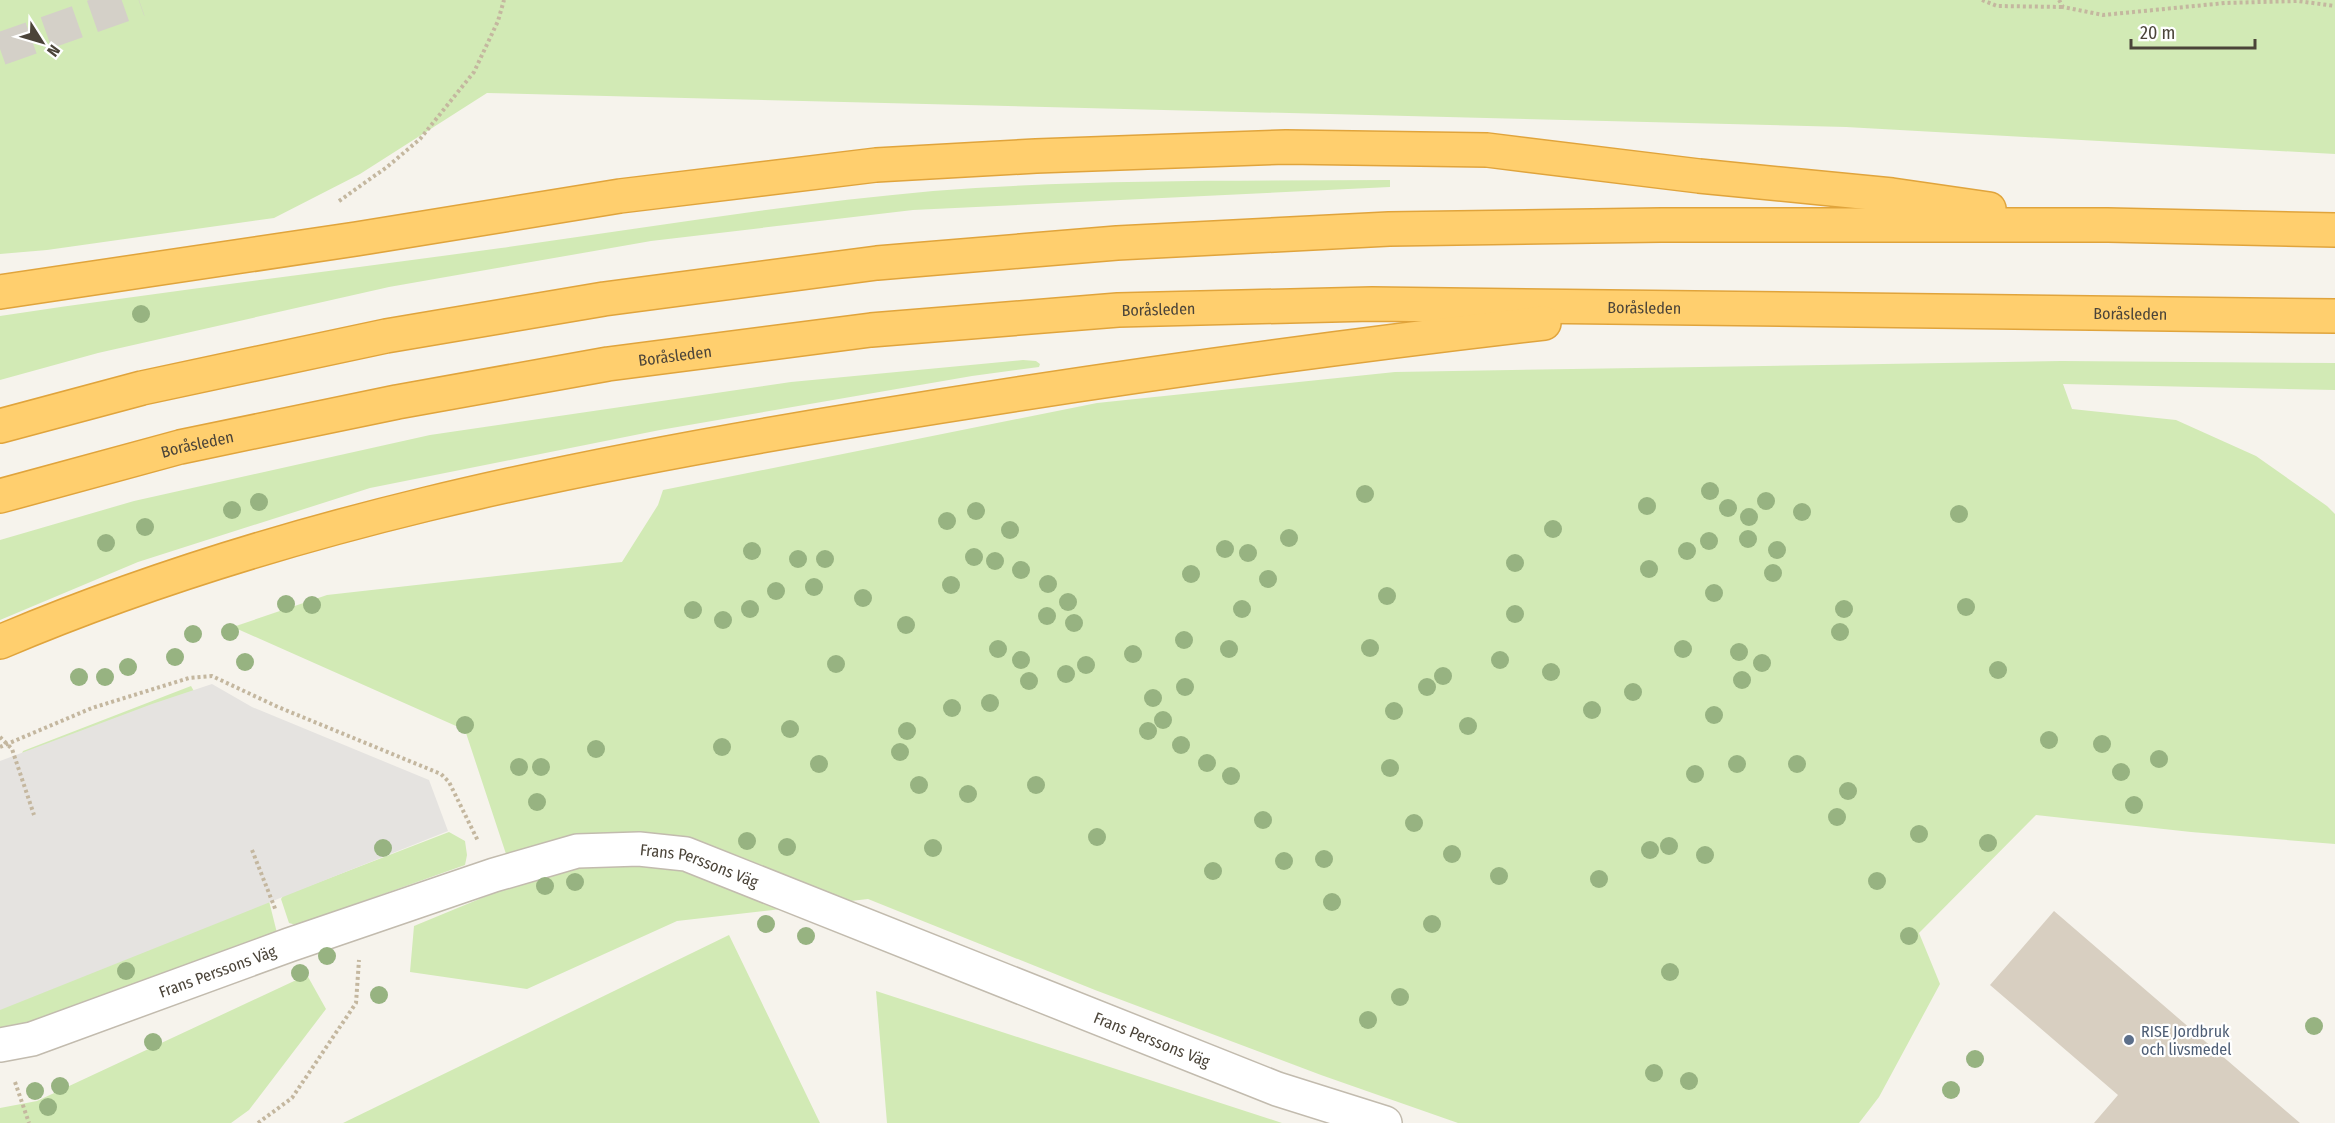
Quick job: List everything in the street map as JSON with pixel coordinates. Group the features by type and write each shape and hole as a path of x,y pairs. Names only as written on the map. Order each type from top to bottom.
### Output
{"highway":[{"path":"0,292 356,239 620,196 876,165 1036,156 1262,148 1487,150 1699,176 1892,195 2108,225"},
{"path":"0,426 142,388 386,336 603,300 877,263 1117,243 1389,229 1661,225 2108,225 2335,230"},
{"name":"Boråsleden","path":"0,495 180,447 397,402 608,364 871,330 1118,310 1372,304 1686,306 2335,316"},
{"path":"0,642 55,619 219,561 450,497 736,440 1029,391 1352,345 1686,306"}],"street":[{"name":"Frans Perssons Väg","path":"0,1045 32,1039 289,945 494,874 577,851 639,849 686,854 1277,1089 1385,1123"}],"path":[{"path":"335,203 378,174 420,139 474,72 498,21 504,0"},
{"path":"1982,0 1997,6 2063,8 2103,15 2225,3 2298,1 2335,6"},
{"path":"2059,0 2063,8"},
{"path":"0,747 92,708 189,678 212,676 278,707 441,774 449,782 494,874"},
{"path":"0,737 8,744 34,815"},
{"path":"252,850 289,945"},
{"path":"258,1123 292,1098 356,1003 362,921"},
{"path":"21,1098 29,1123"}],"green space":[{"path":"0,0 2335,0 2335,154 1846,127 487,93 360,174 274,218 47,250 0,254"},
{"path":"1390,180 1390,187 913,210 651,241 389,287 98,353 0,380 0,316 879,196 1047,184"},
{"path":"1023,360 1036,361 1040,364 1039,367 972,376 660,430 370,488 138,562 0,620 0,540 134,501 430,435 791,382"},
{"path":"2061,361 2335,363 2335,390 2063,384 2072,409 2176,420 2256,456 2335,514 2335,844 2191,832 2036,815 1919,933 1940,984 1879,1097 1859,1123 1458,1123 1321,1075 1095,990 868,899 677,921 527,989 410,972 414,926 506,888 508,860 465,730 233,627 327,595 622,562 658,505 663,490 1097,403 1395,372"},
{"path":"191,686 195,693 21,756 23,751"},
{"path":"449,832 465,841 467,855 465,865 296,925 289,923 281,899 283,896"},
{"path":"269,901 277,933 37,1021 0,1028 0,1007"},
{"path":"729,935 820,1123 343,1123"},
{"path":"307,975 326,1009 249,1110 231,1123 0,1123 0,1108 37,1101"},
{"path":"876,991 1282,1123 887,1123"}],"shaded area":[{"path":"212,684 252,707 429,780 448,831 0,1010 0,761"}],"building":[{"name":"RISE Jordbruk och livsmedel","path":"2054,911 2300,1123 2094,1123 2118,1095 1990,985"}],"tunnel":[{"path":"0,49 139,0"}],"place":[{"name":"RISE Jordbruk och livsmedel","path":"2129,1040"}]}
